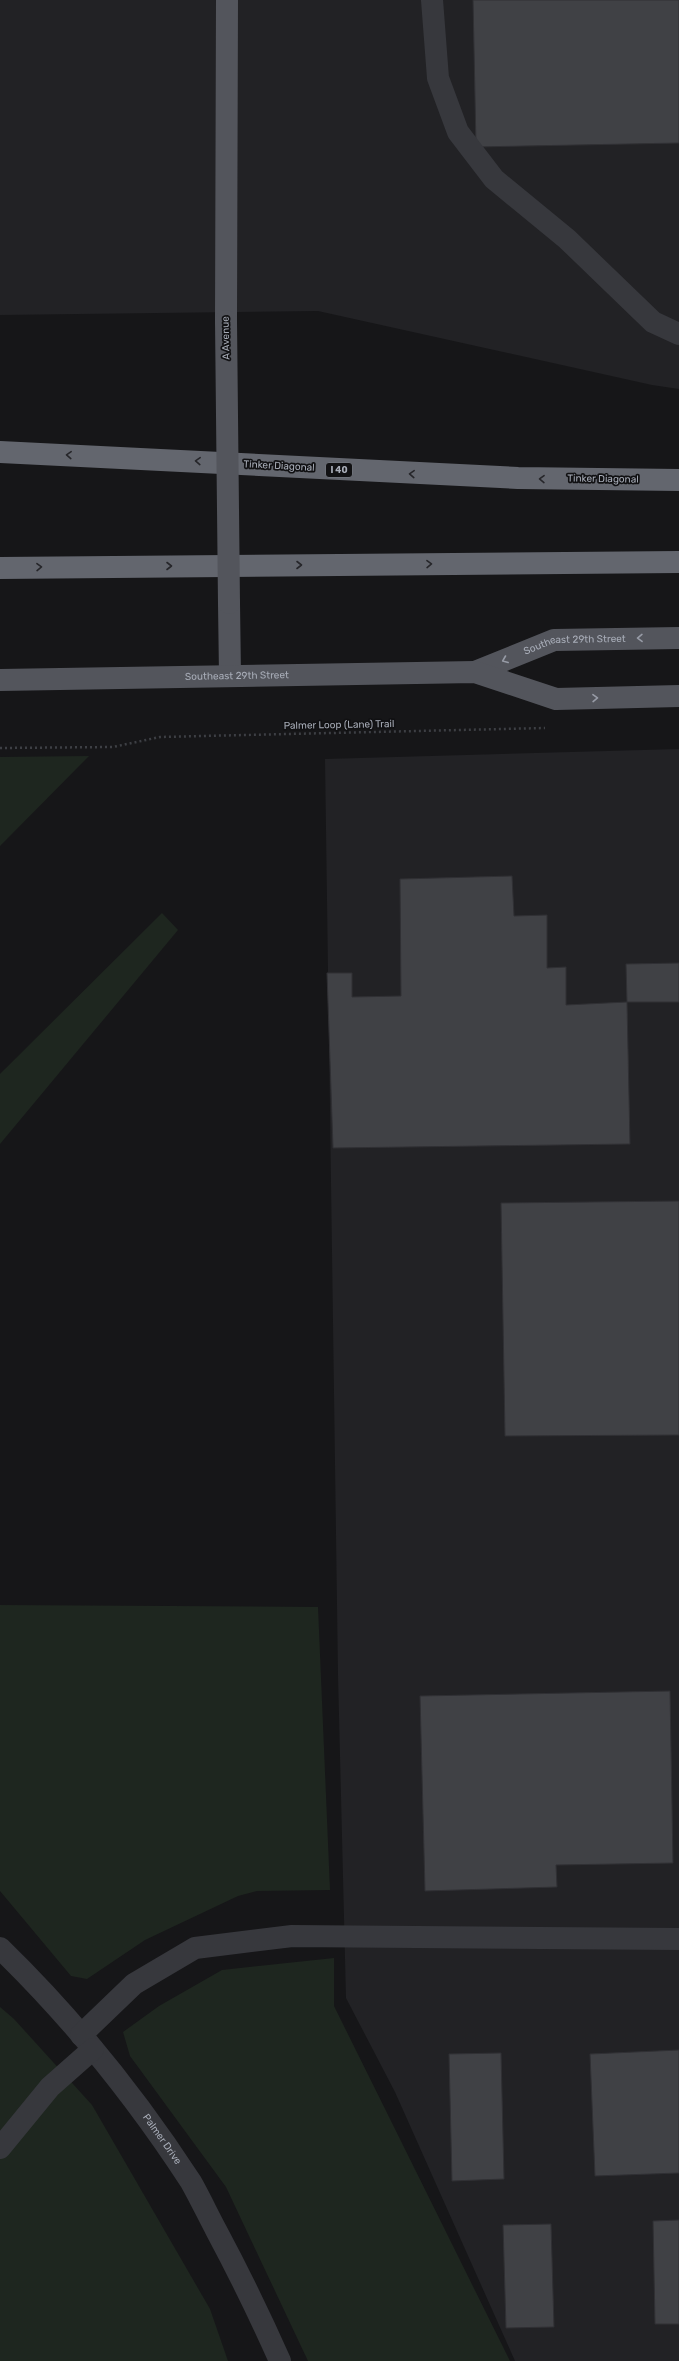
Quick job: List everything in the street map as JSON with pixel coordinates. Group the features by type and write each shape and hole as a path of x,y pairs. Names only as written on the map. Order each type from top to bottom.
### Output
{"highway":[{"name":"Tinker Diagonal","path":"0,452 510,478 679,480"},
{"path":"0,568 679,562"}],"main road":[{"name":"A Avenue","path":"227,0 226,320 230,676"},
{"name":"Southeast 29th Street","path":"475,672 554,640 679,638"},
{"name":"Southeast 29th Street","path":"0,680 475,672 556,699 679,696"}],"street":[{"path":"432,0 438,78 458,132 494,179 567,239 653,322 679,334"},
{"path":"0,2148 134,1984 195,1948 292,1936 679,1939"},
{"name":"Palmer Drive","path":"0,1948 34,1981 87,2042 191,2183 250,2294 280,2361"}],"path":[{"name":"Palmer Loop (Lane) Trail","path":"0,748 113,747 160,737 552,728"}],"shaded area":[{"path":"0,0 679,0 679,389 652,385 318,311 0,315"},
{"path":"679,749 679,2361 515,2361 395,2092 346,1998 338,1675 325,759"},
{"path":"89,756 0,846 0,757"},
{"path":"162,913 178,930 0,1144 0,1074"},
{"path":"0,1605 318,1607 330,1890 257,1891 238,1896 145,1940 87,1979 71,1976 0,1891"},
{"path":"334,1958 334,2006 510,2361 308,2361 226,2187 130,2056 123,2032 159,2006 222,1970"},
{"path":"0,2007 14,2019 92,2105 210,2309 228,2361 0,2361"}],"building":[{"path":"473,0 679,0 679,143 476,147"},
{"path":"512,876 514,916 547,915 547,968 566,967 566,1005 627,1002 630,1144 333,1148 327,973 352,973 352,997 401,996 400,879"},
{"path":"679,963 679,1002 627,1002 626,964"},
{"path":"679,1201 679,1435 505,1436 501,1203"},
{"path":"670,1691 673,1863 556,1865 557,1887 425,1891 420,1696"},
{"path":"679,2050 679,2173 595,2176 590,2054"},
{"path":"501,2053 504,2179 452,2181 449,2054"},
{"path":"679,2220 679,2324 655,2324 653,2221"},
{"path":"551,2224 554,2327 506,2328 503,2225"}]}
